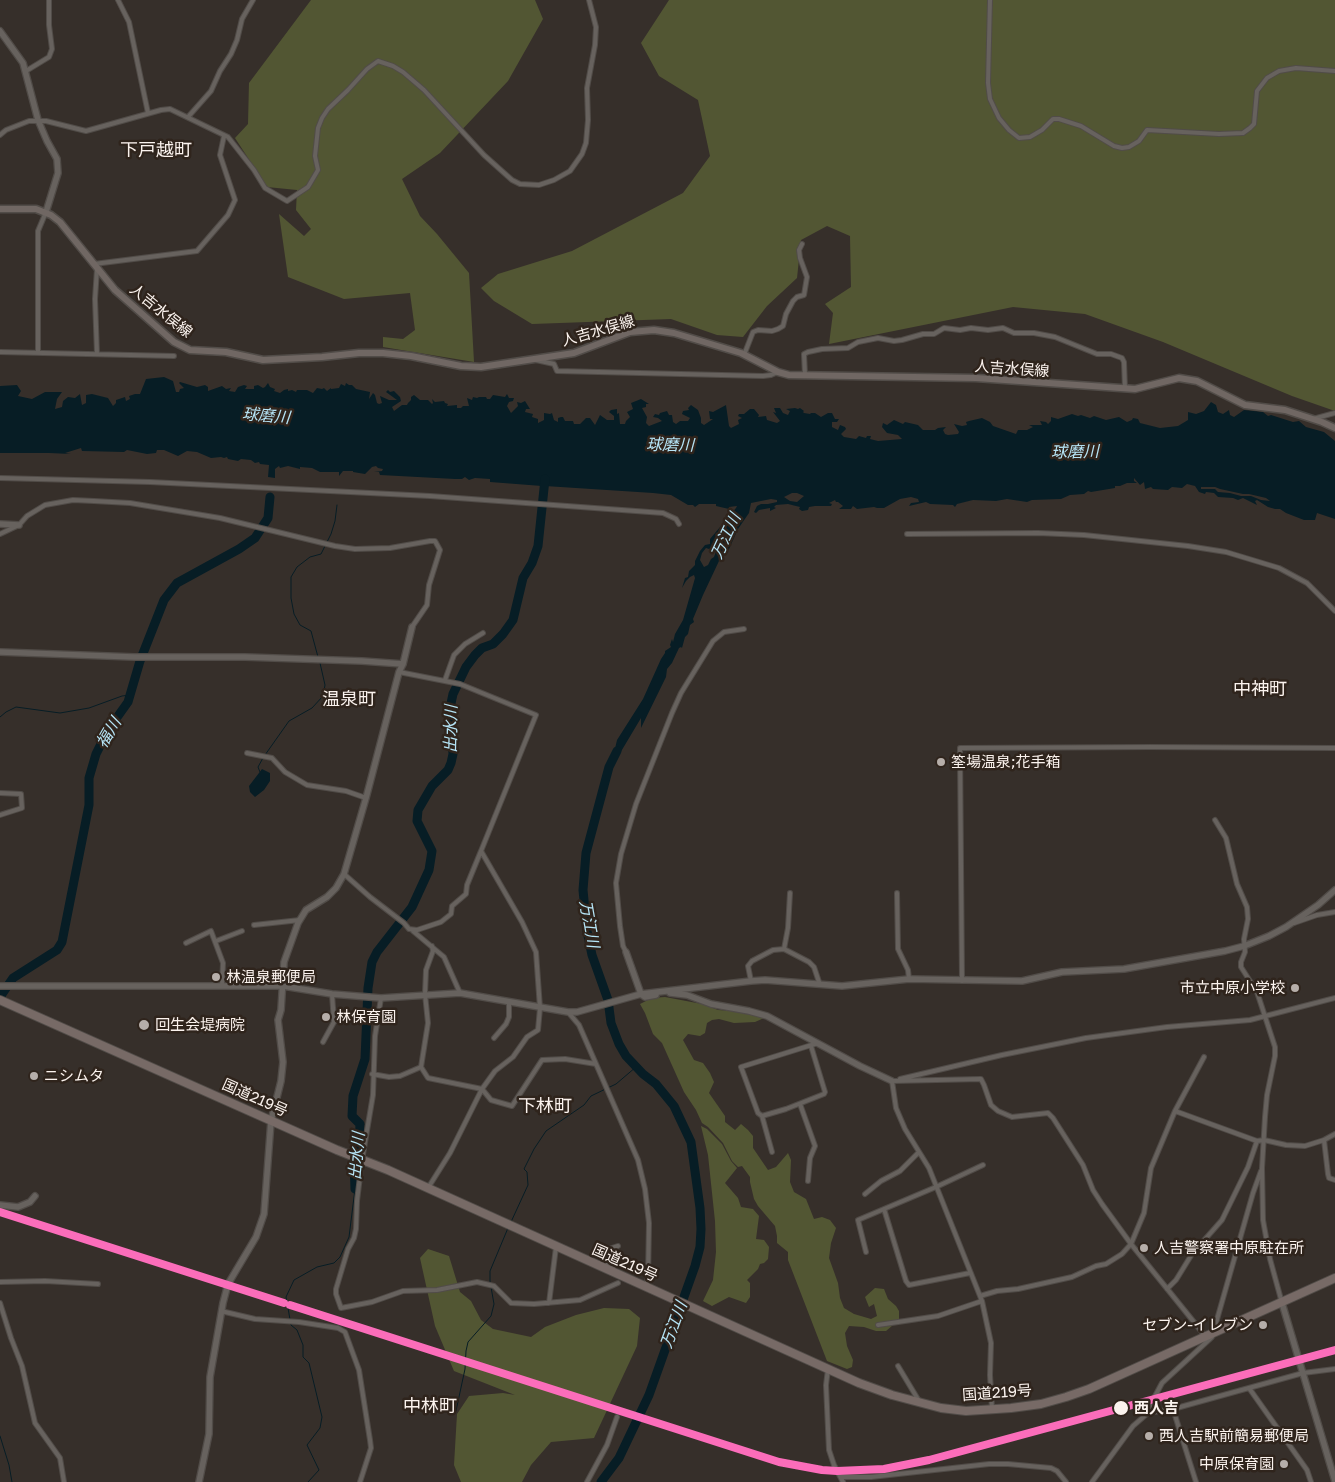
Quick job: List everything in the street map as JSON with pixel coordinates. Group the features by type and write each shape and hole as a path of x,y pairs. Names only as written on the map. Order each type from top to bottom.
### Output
{"highway":[{"name":"国道219号","path":"3,1001 271,1121 428,1188 828,1369 892,1395 941,1408 966,1410 992,1409 1041,1404 1066,1397 1089,1389 1335,1278"}],"main road":[{"path":"0,209 36,209 46,212"},
{"name":"人吉水俣線","path":"46,212 60,222 115,290 174,342 190,350 226,352 263,360 383,353 411,356 461,366 481,367 574,353 630,332 654,330 674,333 744,355 778,372 789,375 976,378 1125,389 1135,389 1179,378 1197,381 1245,405 1285,410 1313,418 1335,428"}],"street":[{"path":"26,70 49,57 52,49 49,0"},
{"path":"118,0 129,22 148,113"},
{"path":"188,117 212,91 220,71 237,40 242,19 253,0"},
{"path":"0,135 14,126 38,120 86,130 167,108 228,138 240,151 265,188 287,202 308,187 318,170 315,156 318,128 322,118 328,109 367,68 378,61 403,72 424,90 484,155 512,180 520,184 535,186 554,180 570,171 576,165 586,143 588,120 587,88 595,45 596,27 589,0"},
{"path":"990,0 988,83 990,98 999,118 1018,138 1030,137 1042,130 1054,119 1081,126 1114,146 1122,148 1129,147 1139,141 1148,130 1220,134 1242,132 1254,124 1257,91 1266,78 1279,71 1296,68 1335,71"},
{"path":"0,31 26,70 38,120 59,166 50,204 38,231 38,352"},
{"path":"97,354 95,266 197,251 228,215 235,200 220,155 224,136"},
{"path":"744,355 753,332 778,329 784,324 786,314 793,301 797,297 804,296 807,277 800,258 799,250 802,244"},
{"path":"805,375 804,354 808,352 822,349 848,348 858,342 878,338 894,341 902,340 923,334 934,334 944,328 988,330 1003,328 1014,333 1034,333 1055,337 1097,354 1111,354 1122,358 1124,362 1125,389"},
{"path":"0,352 174,356"},
{"path":"535,358 537,361 554,364 557,371 764,376 778,372"},
{"path":"1313,418 1335,413"},
{"path":"0,478 150,482 430,496 663,513 676,519 679,524"},
{"path":"0,534 19,525 36,509 45,505 80,500 130,504 220,518 354,549 390,548 430,541 435,542 440,550 429,585 427,605 412,626 344,874 336,888 306,910 289,945 284,962 281,1010 278,1020 283,1062 281,1081 271,1121 262,1221 256,1236 228,1284 221,1311 210,1377 209,1434 199,1482"},
{"path":"0,524 19,525"},
{"path":"907,534 1038,533 1188,546 1226,552 1279,568 1307,583 1335,611"},
{"path":"744,628 724,632 713,641 682,693 672,713 636,804 621,854 616,882 620,926 623,946 640,994 645,997 670,993 679,994 721,1007 767,1016 860,1066 892,1080 980,1079 991,1105 998,1111 1012,1117 1048,1113 1083,1165 1093,1190 1131,1244 1167,1289 1212,1337 1162,1383 1148,1414"},
{"path":"445,680 454,655 465,644 483,633"},
{"path":"0,652 134,657 254,658 403,664"},
{"path":"399,672 460,684 536,715 468,884 466,894 452,906 451,914 441,922 417,930 409,929"},
{"path":"962,981 960,748 1335,748"},
{"path":"246,753 272,758 285,772 307,785 346,791 366,798"},
{"path":"0,793 21,794 22,808 0,815"},
{"path":"1215,820 1226,838 1248,919 1244,946 1245,952 1241,967 1257,992 1275,1047 1267,1095 1262,1168 1263,1220 1270,1260 1335,1481"},
{"path":"428,1188 450,1154 482,1089 495,1071 513,1057 527,1037 538,1030 540,1008 536,952 533,943 481,851"},
{"path":"344,874 444,957 460,993"},
{"path":"0,986 282,986 332,994 381,998 460,993 540,1008 577,1012 640,994 765,980 842,986 909,979 1022,981 1062,972 1124,970 1225,952 1268,936 1291,924 1335,890"},
{"path":"784,949 788,928 790,893"},
{"path":"897,893 898,949 908,970 909,979"},
{"path":"1291,924 1335,912"},
{"path":"254,925 300,920"},
{"path":"186,943 211,930 224,963 222,986"},
{"path":"216,941 242,931"},
{"path":"432,946 433,951 426,970 425,994 428,1023 421,1067 428,1078 482,1089 491,1100 512,1106 542,1060 565,1059 596,1064"},
{"path":"751,981 748,966 752,961 773,950 784,949 809,962 814,967 820,985"},
{"path":"323,1042 334,1022 332,994"},
{"path":"381,998 375,1036 372,1074 373,1095 362,1160 356,1229 336,1289 341,1308 372,1302 403,1291 437,1290 477,1282 494,1286 511,1302 549,1303 580,1300 618,1283"},
{"path":"892,1080 910,1078 1002,1055 1086,1038 1166,1027 1239,1022 1266,1017 1335,998"},
{"path":"494,1038 506,1024 509,1017 510,1002"},
{"path":"568,1012 579,1025 638,1160 645,1188 650,1223 646,1286"},
{"path":"772,1152 762,1116 758,1113 742,1067 818,1043"},
{"path":"762,1116 800,1104 825,1092 811,1046"},
{"path":"980,1296 1072,1277 1096,1266 1106,1264 1122,1254 1131,1244 1144,1213 1151,1168 1175,1111 1204,1057"},
{"path":"372,1074 388,1077 400,1076 421,1067"},
{"path":"892,1080 896,1108 905,1129 929,1168 982,1301 991,1343 992,1409"},
{"path":"800,1104 815,1146 810,1158 808,1181"},
{"path":"1175,1111 1257,1141 1264,1140 1297,1146 1310,1145 1335,1134"},
{"path":"1324,1140 1329,1178 1335,1180"},
{"path":"1167,1289 1176,1280 1192,1254 1222,1220 1248,1167 1257,1141"},
{"path":"865,1194 881,1181 900,1171 919,1152"},
{"path":"866,1252 858,1220 983,1165"},
{"path":"1209,1335 1262,1168"},
{"path":"0,1205 18,1207 30,1202 35,1196"},
{"path":"884,1209 908,1285 970,1273"},
{"path":"599,1266 602,1262 615,1266 608,1249 618,1246"},
{"path":"549,1303 556,1247"},
{"path":"0,1282 45,1281 98,1284"},
{"path":"878,1325 938,1316 982,1301"},
{"path":"0,1303 22,1366 34,1424 60,1458 64,1482"},
{"path":"221,1311 255,1319 299,1322 338,1328 345,1332 359,1370 370,1440 370,1448 360,1482"},
{"path":"898,1366 920,1402"},
{"path":"828,1369 826,1391 829,1450 843,1482"},
{"path":"1092,1482 1133,1426 1148,1414 1303,1373 1335,1369"},
{"path":"1249,1388 1307,1470 1311,1482"},
{"path":"1173,1408 1196,1482"},
{"path":"587,1482 607,1445 616,1417"},
{"path":"841,1477 871,1478 998,1464 1051,1468 1057,1471 1066,1482"}],"green space":[{"path":"311,0 535,0 543,19 508,81 440,153 402,179 420,216 469,273 474,362 383,347 383,337 403,339 415,330 410,293 344,299 288,277 279,214 304,236 311,229 296,210 297,190 267,187 235,138 248,124 249,83"},
{"path":"669,0 1335,0 1335,411 1292,396 1163,342 1085,314 1013,307 829,344 833,313 825,304 851,287 850,236 827,226 801,240 797,278 767,306 743,337 717,335 671,319 532,324 494,301 481,288 498,274 572,251 683,193 710,156 698,100 659,76 641,43"},
{"path":"665,997 702,1004 718,1010 733,1011 764,1018 755,1022 734,1023 719,1019 712,1020 707,1023 705,1033 700,1036 688,1034 683,1040 694,1060 703,1063 710,1073 714,1082 709,1093 725,1116 725,1122 735,1130 741,1124 748,1130 753,1136 753,1148 768,1170 776,1167 788,1153 791,1160 790,1182 794,1192 806,1199 814,1219 822,1217 830,1220 836,1228 829,1258 844,1308 854,1314 871,1319 877,1316 874,1304 869,1307 865,1297 875,1288 884,1289 888,1299 899,1311 899,1320 886,1331 849,1326 845,1333 847,1346 853,1360 852,1367 847,1369 827,1361 788,1260 788,1252 777,1243 775,1226 754,1199 750,1177 742,1166 738,1167 732,1161 723,1143 702,1123 684,1092 662,1043 653,1034 640,1004 652,998"},
{"path":"701,1126 707,1129 722,1144 737,1168 725,1183 738,1198 741,1207 753,1209 759,1216 756,1239 764,1240 769,1247 768,1259 760,1264 758,1269 747,1280 750,1283 750,1297 746,1303 729,1297 712,1306 703,1301 713,1280 716,1252 715,1221 708,1155"},
{"path":"428,1249 449,1256 460,1292 471,1301 481,1320 493,1329 531,1337 545,1327 576,1315 604,1308 629,1309 640,1318 637,1346 594,1438 551,1442 531,1465 522,1482 461,1482 454,1465 457,1414 469,1396 503,1393 515,1395 454,1371 435,1326 420,1258"}],"water":[{"name":"球磨川","path":"164,377 173,381 176,392 184,388 180,382 197,387 205,385 208,387 208,391 222,386 226,389 231,388 229,391 235,392 238,387 244,385 247,386 245,389 254,389 254,386 258,385 263,388 268,383 270,387 275,389 274,391 280,393 288,389 288,391 296,392 297,390 307,390 313,393 317,388 324,388 327,391 331,388 339,388 341,384 345,386 346,383 356,389 370,392 369,399 373,393 379,404 382,403 380,396 389,400 397,400 386,392 388,390 390,392 394,391 401,401 392,407 394,411 402,405 407,405 414,395 420,400 428,400 432,404 432,399 435,402 444,401 448,404 447,406 457,405 457,408 461,408 469,406 467,398 472,400 473,397 486,397 490,399 493,395 505,397 507,394 509,398 514,398 507,406 511,413 518,406 517,402 525,401 530,409 526,409 525,412 533,414 532,417 538,419 538,423 544,420 544,413 552,413 554,420 558,422 558,418 563,417 565,421 573,421 574,424 580,424 586,418 590,418 595,425 600,415 607,420 614,420 614,416 609,412 617,409 620,424 625,424 630,417 627,412 633,409 631,403 641,399 649,404 642,408 647,417 646,423 649,426 662,421 653,417 655,414 659,415 667,411 669,415 672,415 673,422 676,424 680,421 688,421 690,418 682,414 683,411 689,410 688,408 691,405 698,410 701,423 704,425 713,419 710,419 709,411 713,412 726,405 729,426 731,428 739,424 738,420 742,418 738,416 739,414 744,414 750,409 754,409 759,415 758,417 766,416 767,420 777,423 780,421 773,412 776,413 774,408 780,408 783,413 788,415 790,411 786,409 800,408 804,413 815,413 821,417 832,413 835,419 839,419 837,422 832,422 832,427 838,430 840,425 845,427 846,429 841,434 844,437 856,439 859,436 866,438 871,436 870,439 878,441 902,439 898,435 887,433 882,427 883,423 887,425 894,420 903,424 905,422 918,425 923,430 935,430 946,427 943,430 948,435 958,434 959,432 954,424 967,425 966,422 982,418 993,426 1016,434 1018,430 1027,430 1033,427 1029,425 1042,425 1040,421 1048,424 1051,421 1051,417 1058,419 1072,414 1090,418 1094,416 1106,420 1119,417 1127,422 1133,418 1138,419 1140,423 1160,428 1178,426 1188,420 1188,412 1196,414 1204,411 1211,402 1216,405 1218,412 1223,414 1229,410 1230,415 1234,417 1244,410 1263,412 1268,416 1271,415 1293,422 1299,421 1306,427 1324,432 1335,441 1335,519 1317,513 1315,520 1304,520 1280,509 1268,507 1257,500 1255,501 1257,505 1243,498 1238,500 1218,497 1214,493 1206,492 1205,494 1199,492 1195,486 1187,484 1182,488 1172,487 1168,490 1153,489 1151,487 1145,489 1144,482 1140,485 1134,478 1134,481 1137,483 1127,483 1115,486 1115,488 1088,491 1084,494 1070,495 1061,499 1032,500 1027,502 1007,499 996,501 973,500 957,504 955,507 953,505 930,504 926,502 909,506 911,503 919,502 918,499 911,497 900,499 884,508 857,509 853,506 851,509 839,509 843,506 835,500 829,503 832,504 831,506 809,507 808,510 802,511 799,509 800,507 788,504 776,505 774,507 776,508 770,511 770,508 759,510 756,513 754,512 757,506 777,502 777,500 771,499 751,503 749,513 738,529 729,549 719,561 693,619 694,622 690,625 682,648 679,648 667,669 666,677 641,728 641,718 610,770 617,740 643,699 665,651 671,647 672,639 673,642 683,620 695,578 694,575 690,577 682,588 685,578 688,577 689,571 695,565 700,551 705,545 710,544 710,539 737,506 729,507 729,509 716,506 716,504 699,504 695,507 671,495 653,493 545,486 544,491 542,491 542,486 490,482 490,479 475,478 469,480 465,477 455,479 380,475 379,472 374,472 382,471 383,469 376,466 372,467 365,474 343,471 339,476 339,472 320,472 312,468 300,467 300,469 288,466 280,468 279,466 275,469 275,478 268,477 269,465 260,464 259,462 255,463 251,460 241,459 238,461 228,459 227,457 211,458 197,452 187,451 178,456 164,450 157,450 156,453 147,454 127,450 124,452 82,451 81,448 65,453 71,454 0,453 0,386 17,385 21,391 18,396 32,399 45,392 62,392 57,399 55,409 62,407 63,401 68,397 75,398 80,394 82,405 86,403 86,395 92,394 108,398 113,406 116,400 125,397 126,401 130,399 129,396 140,394 146,379","holes":["1201,487 1215,487 1266,498 1270,501 1251,496 1218,492 1215,489 1201,489","792,493 804,496 797,502 790,501 784,497","720,540 714,557 704,567 700,560 702,553 706,548 713,548"]},
{"path":"262,769 270,773 270,781 264,790 255,797 250,792 249,786"}],"waterway":[{"name":"出水川","path":"355,1189 354,1160 359,1150 360,1124 352,1116 353,1096 365,1059 368,988 372,962 377,952 412,907 429,870 432,851 417,821 418,810 432,786 448,770 451,763 453,754 450,708 453,694 466,667 482,648 493,644 513,620 523,578 532,563 538,546 545,479"},
{"name":"福川","path":"0,997 13,978 57,950 62,942 89,805 89,778 96,754 108,730 128,702 140,661 164,600 177,583 239,549 255,538 268,518 270,497"},
{"path":"318,657 311,631 300,625 294,614 291,598 291,577 297,567 310,557 321,554 331,534 337,505"},
{"path":"265,755 289,721 312,708 323,696 325,685 320,663"},
{"path":"0,717 16,707 60,713 89,708 130,695"},
{"name":"万江川","path":"601,1482 619,1458 649,1395 695,1266 700,1247 701,1229 691,1142 674,1106 656,1084 643,1074 626,1056 619,1044 611,1023 608,1000 592,955 587,931 583,890 586,853 609,767 617,751"},
{"path":"260,772 258,767 263,758"},
{"path":"511,1222 528,1185 527,1172 524,1169 546,1131 584,1105 591,1096 616,1084 636,1067"},
{"path":"308,1482 319,1470 307,1445 320,1428 322,1417 309,1363 303,1357 303,1345 297,1330 291,1325 286,1297 294,1280 317,1267 334,1263 340,1257 349,1237 355,1189"},
{"path":"490,1283 490,1271 508,1228"},
{"path":"456,1411 465,1369 468,1342 491,1316 494,1304 491,1287"},
{"name":"福川","path":"0,1436 12,1482"}],"transit line":[{"path":"0,1212 284,1303"},
{"path":"290,1305 779,1462 837,1471 884,1469 929,1460 1335,1350"}],"place":[{"name":"筌場温泉;花手箱","path":"941,762"},
{"name":"林温泉郵便局","path":"216,977"},
{"name":"市立中原小学校","path":"1295,988"},
{"name":"林保育園","path":"326,1017"},
{"name":"回生会堤病院","path":"144,1025"},
{"name":"ニシムタ","path":"34,1076"},
{"name":"人吉警察署中原駐在所","path":"1144,1248"},
{"name":"セブン-イレブン","path":"1263,1325"},
{"name":"西人吉","path":"1121,1408"},
{"name":"西人吉駅前簡易郵便局","path":"1149,1436"},
{"name":"中原保育園","path":"1284,1464"}],"district":[{"name":"下戸越町","path":"156,150"},
{"name":"中神町","path":"1260,689"},
{"name":"温泉町","path":"349,699"},
{"name":"下林町","path":"545,1106"},
{"name":"中林町","path":"430,1406"}]}
